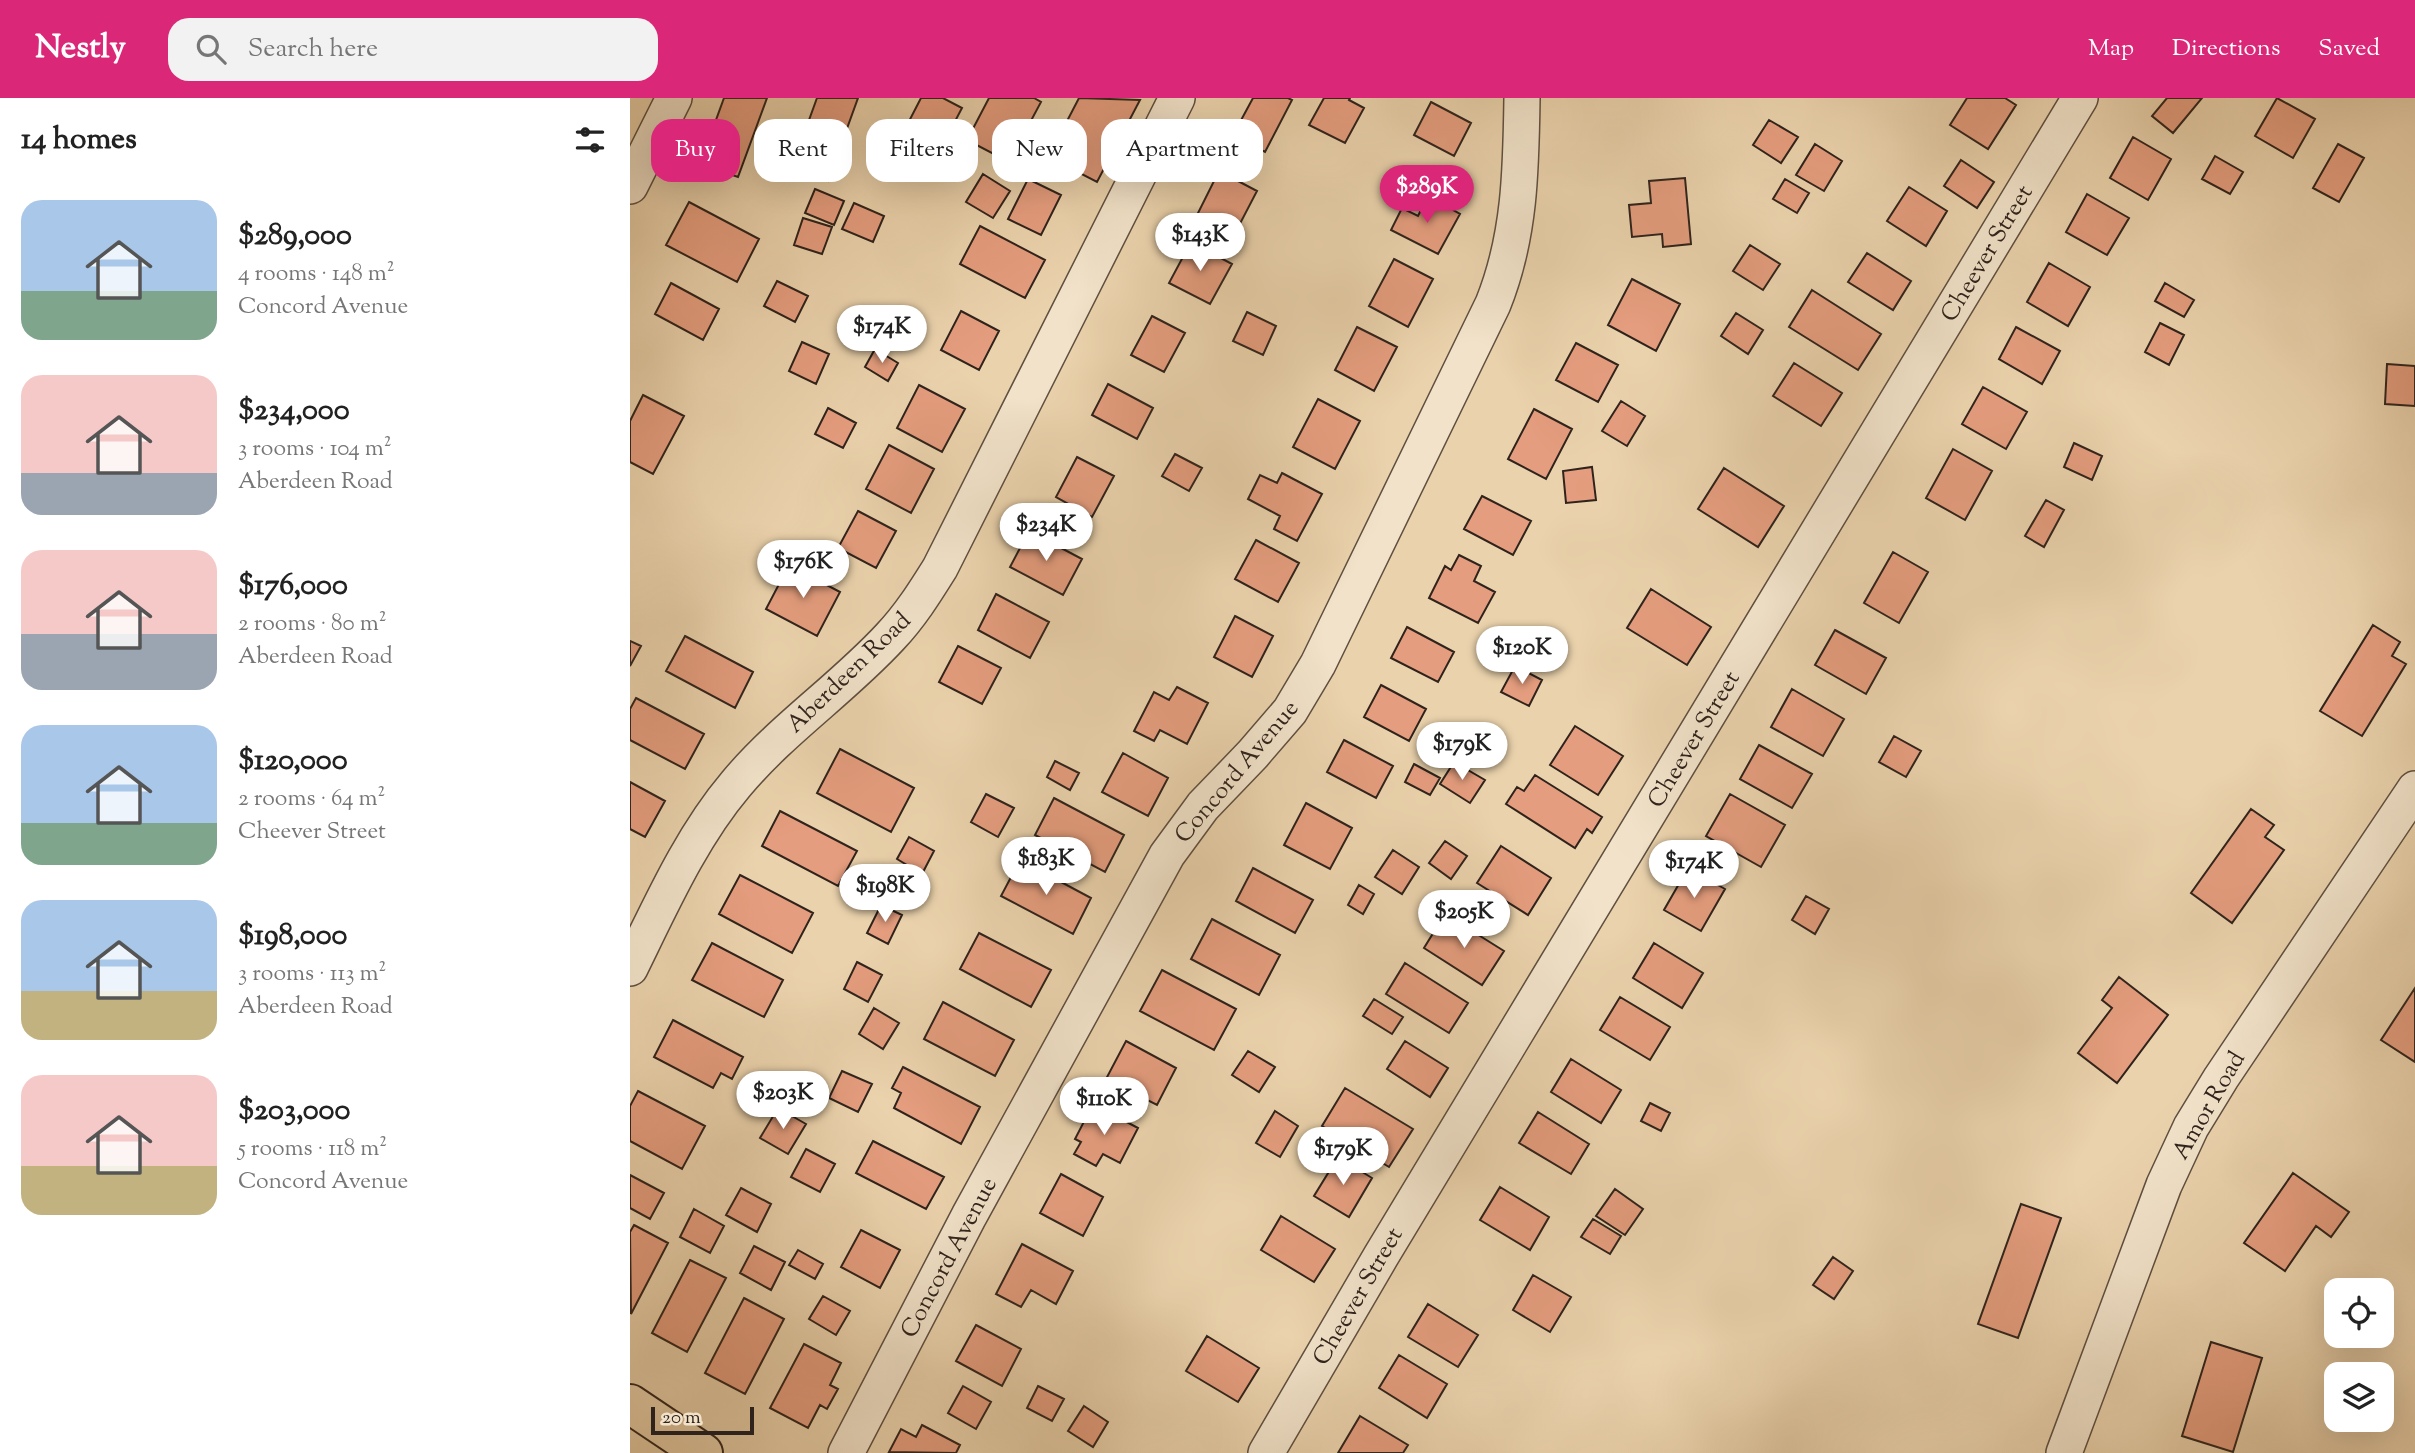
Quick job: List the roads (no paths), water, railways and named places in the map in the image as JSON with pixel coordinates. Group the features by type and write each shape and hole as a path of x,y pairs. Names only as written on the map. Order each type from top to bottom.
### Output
{"main road":[{"path":"630,1404 703,1453"}],"street":[{"path":"630,186 674,98"},
{"name":"Aberdeen Road","path":"630,968 705,826 736,783 777,741 889,638 926,591 1177,98"},
{"name":"Concord Avenue","path":"846,1453 976,1204 1167,855 1203,806 1290,711 1318,664 1503,279 1517,222 1522,98"},
{"name":"Cheever Street","path":"1266,1453 1381,1255 2080,98"},
{"name":"Amor Road","path":"2064,1453 2164,1185 2186,1137 2216,1086 2415,789"}]}
